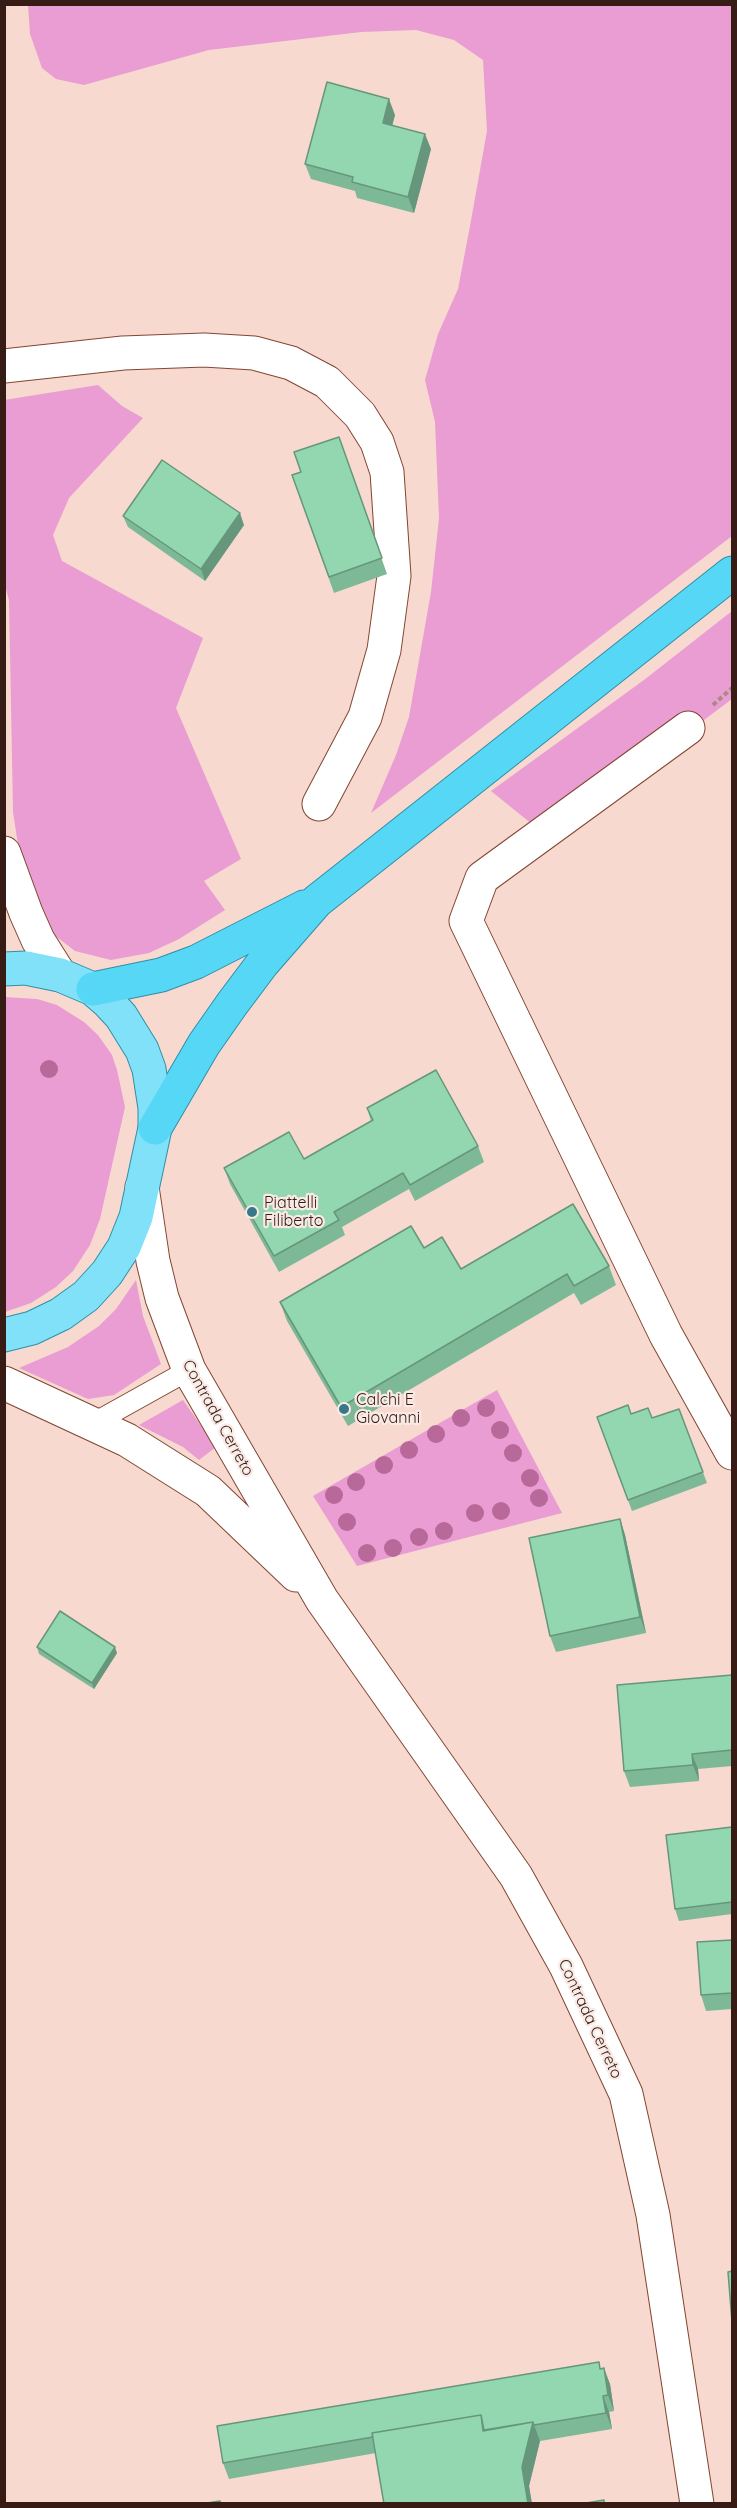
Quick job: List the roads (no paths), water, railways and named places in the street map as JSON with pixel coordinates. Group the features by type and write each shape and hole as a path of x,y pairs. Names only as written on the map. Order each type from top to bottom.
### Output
{"highway":[{"path":"154,1128 204,1044 232,1004 262,964 316,901 732,573"},
{"path":"93,989 179,969 316,901"}],"main road":[{"path":"4,366 123,353 204,350 254,353 291,363 327,382 360,415 377,442 387,472 394,576 384,650 365,717 319,804"},
{"path":"688,728 482,878 466,921 666,1335 732,1453"},
{"path":"4,853 30,922 60,975"},
{"path":"4,969 26,968 60,975 93,989 121,1016 142,1050 153,1088 154,1128 136,1217 124,1246 107,1272 86,1296 61,1314 42,1323 4,1335"},
{"name":"Contrada Cerreto","path":"142,1187 159,1289 189,1370 322,1600 516,1876 566,1966 626,2094 653,2216 697,2504"},
{"name":"Contrada Cerreto","path":"4,1383 127,1440 208,1491 322,1600"}],"lane":[{"path":"92,1424 189,1370"}],"place":[{"name":"Piattelli Filiberto","path":"252,1212"},
{"name":"Calchi E Giovanni","path":"344,1409"}]}
